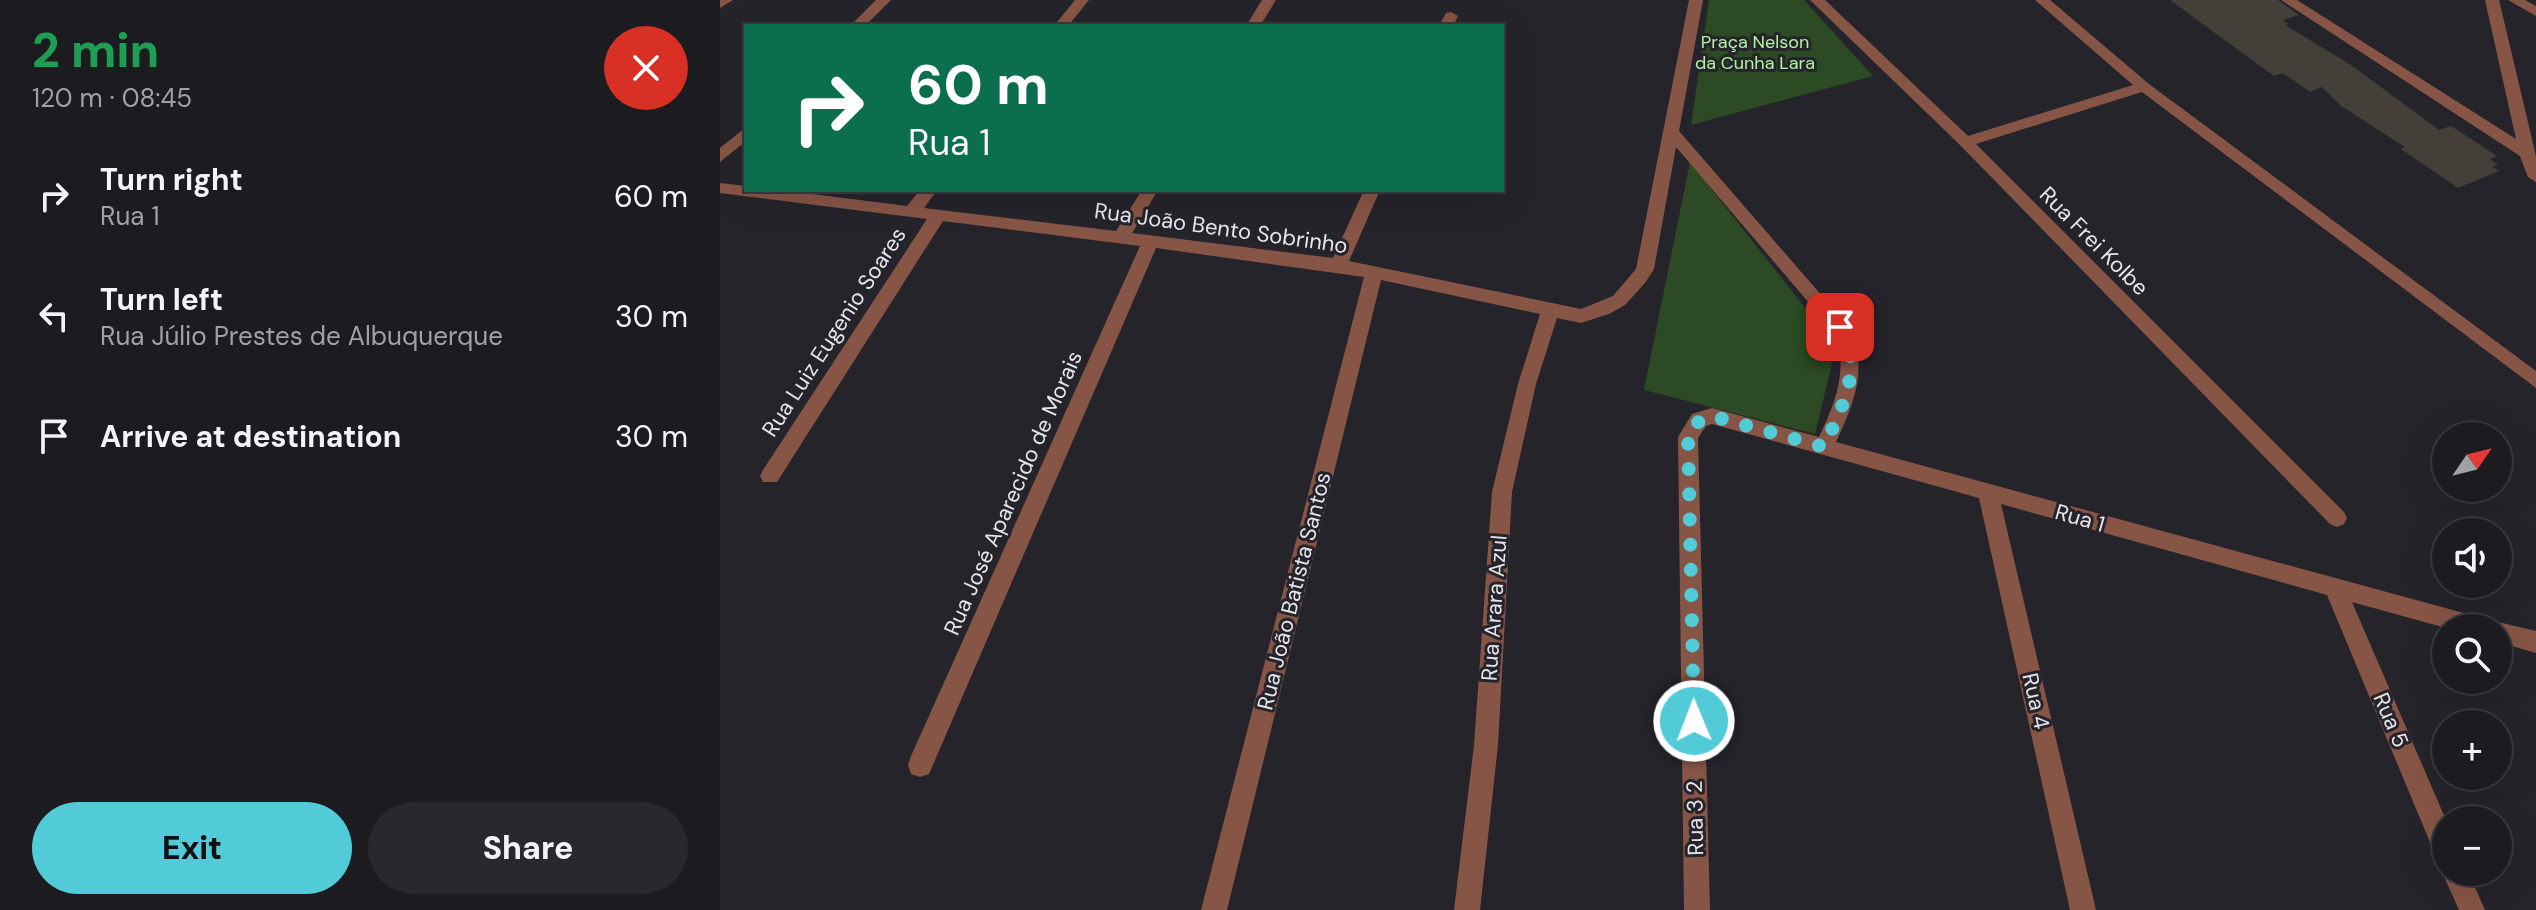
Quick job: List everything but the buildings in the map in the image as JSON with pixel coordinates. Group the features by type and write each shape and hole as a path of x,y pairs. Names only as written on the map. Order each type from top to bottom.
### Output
{"street":[{"path":"720,4 726,0"},
{"path":"859,24 884,0"},
{"path":"1063,24 1082,0"},
{"path":"1254,24 1269,0"},
{"path":"1696,0 1670,130 1840,327 1851,345 1854,365 1824,447"},
{"name":"Rua Frei Kolbe","path":"1817,0 1965,142 2337,518"},
{"path":"2042,0 2144,87 2536,381"},
{"path":"2288,0 2527,153"},
{"path":"2492,0 2527,153 2536,177"},
{"path":"2515,0 2536,12"},
{"path":"1965,142 2144,87"},
{"name":"Rua João Bento Sobrinho","path":"752,192 1339,265 1550,312 1581,316 1606,310 1624,299 1645,269 1670,130"},
{"path":"720,157 744,134"},
{"name":"Rua João Bento Sobrinho","path":"720,188 744,191"},
{"path":"911,212 927,192"},
{"path":"1121,237 1149,192"},
{"path":"1339,265 1371,192"},
{"name":"Rua Luiz Eugenio Soares","path":"770,476 939,214"},
{"name":"Rua José Aparecido de Morais","path":"920,765 1151,241"},
{"name":"Rua João Batista Santos","path":"1214,910 1374,273"},
{"name":"Rua Arara Azul","path":"1467,910 1486,745 1502,492 1527,384 1550,312"},
{"name":"Rua 1","path":"1688,437 1699,420 1712,416 2432,615"},
{"name":"Rua 3 2","path":"1688,437 1697,910"},
{"name":"Rua 4","path":"1988,493 2083,910"},
{"name":"Rua 5","path":"2335,589 2432,817"},
{"path":"2512,636 2536,642"},
{"path":"2461,886 2472,910"}],"green space":[{"name":"Praça Nelson da Cunha Lara","path":"1709,0 1804,0 1873,76 1691,125"},
{"path":"1690,162 1836,347 1815,434 1644,390"}],"route":[{"path":"1694,721 1688,437 1691,428 1699,420 1712,416 1824,447 1854,365 1851,345 1840,327"}]}
